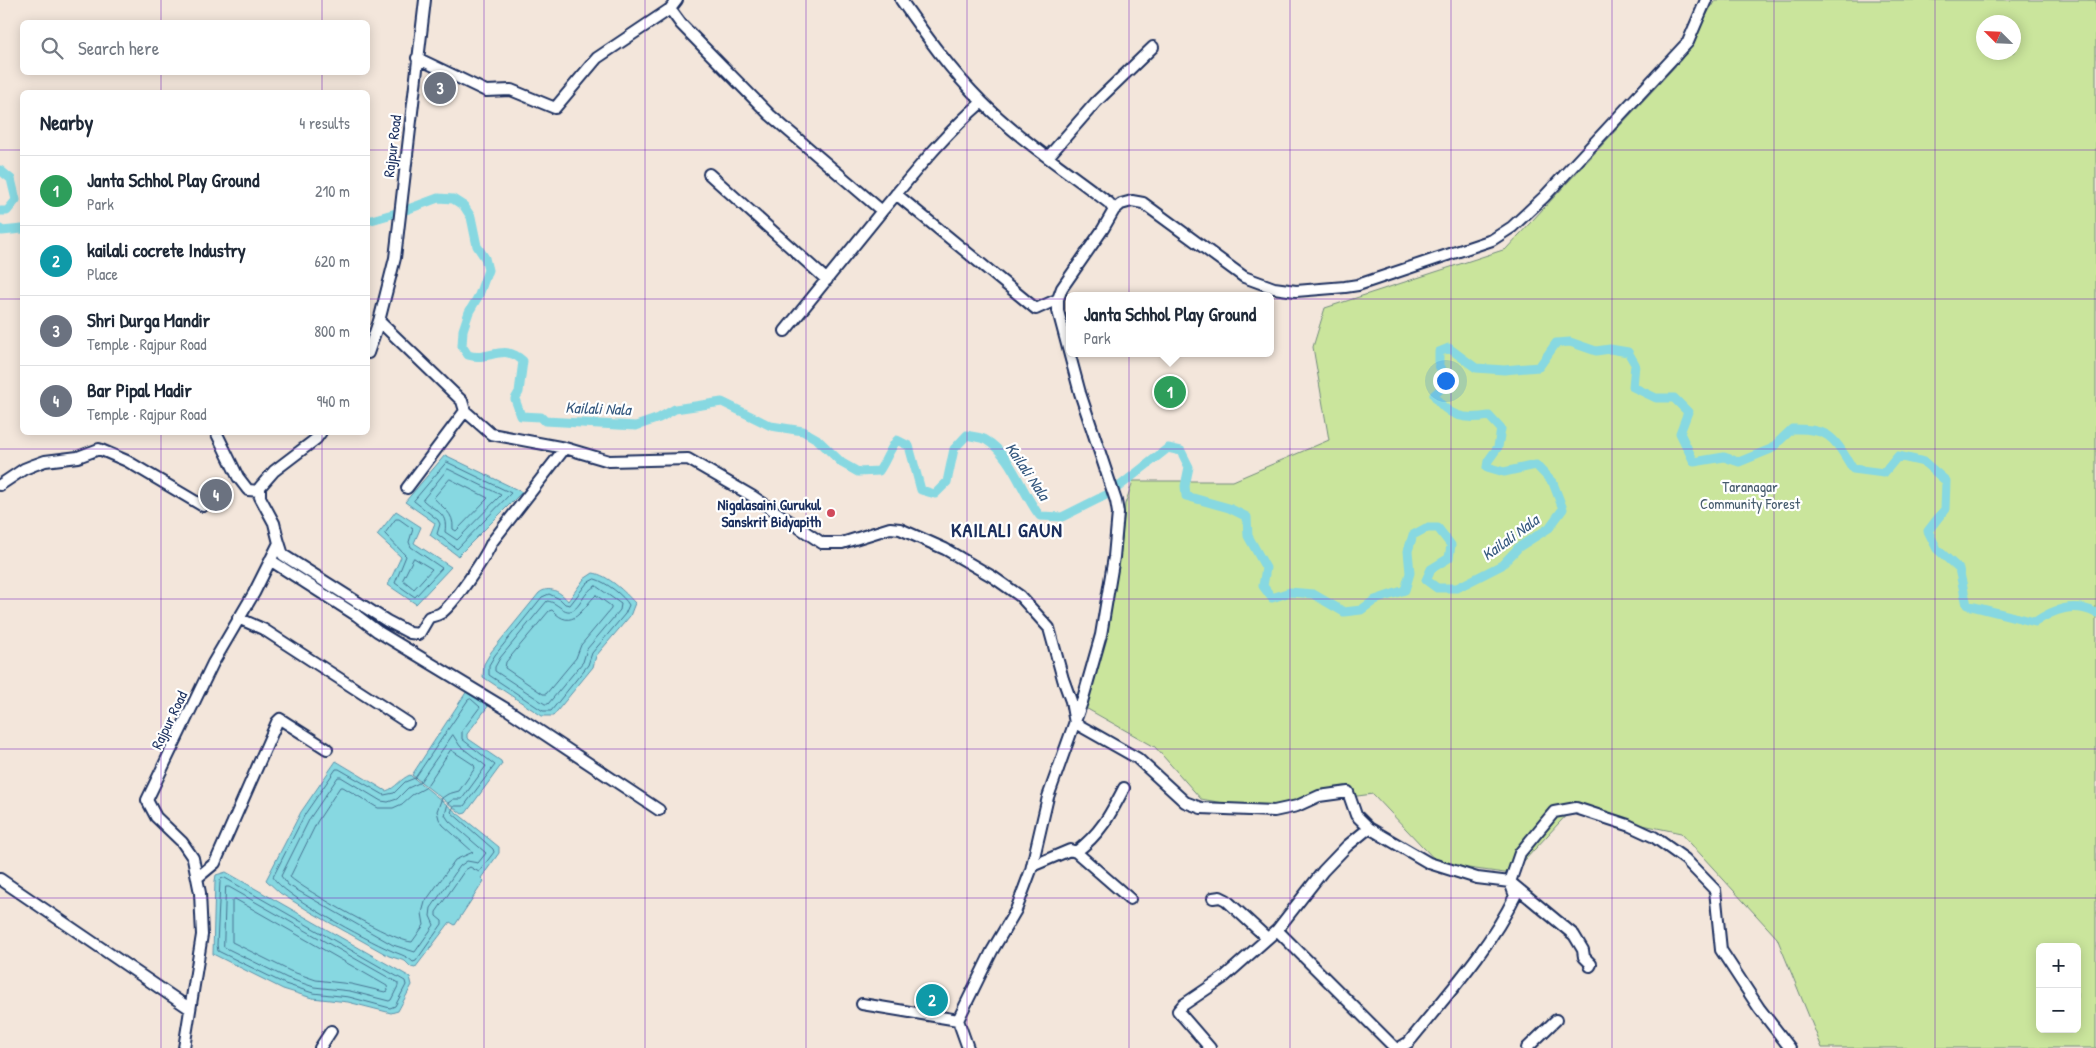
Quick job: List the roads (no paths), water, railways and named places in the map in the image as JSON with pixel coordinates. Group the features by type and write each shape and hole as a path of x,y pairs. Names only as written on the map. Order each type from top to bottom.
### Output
{"street":[{"name":"Rajpur Road","path":"370,348 380,321 395,258 425,0"},
{"path":"418,58 486,91 512,90 555,108 597,58 670,9 677,0"},
{"path":"901,0 939,54 982,102 1048,157 1108,203 1114,210"},
{"path":"1066,341 1058,311 1058,299 1062,288 1114,210 1121,204 1132,201 1143,203 1244,277 1274,288 1296,291 1345,288 1492,240 1512,227 1544,197 1688,42 1706,0"},
{"path":"670,9 681,24 770,115 882,211"},
{"path":"1048,157 1096,102 1153,47"},
{"path":"785,331 934,148 982,102"},
{"path":"709,174 827,280"},
{"path":"896,194 1036,309 1058,299"},
{"path":"380,321 462,401 465,411 491,434 565,448 609,461 688,459 752,496 822,543 842,543 890,528 900,529 945,549 993,577 1020,596 1049,628 1071,701 1074,723"},
{"path":"968,1048 958,1020 976,982 1016,910 1032,866 1048,797 1074,723 1101,635 1114,557 1118,513 1116,501 1080,393 1070,357"},
{"path":"407,488 465,411"},
{"path":"217,435 238,477 248,490 260,491"},
{"path":"316,435 274,471 260,487 260,497 274,523 283,555 387,621 410,633 419,634 429,617 440,614 458,594 484,559 492,542 565,448"},
{"path":"0,485 24,469 45,461 78,457 99,450 126,461 203,506"},
{"name":"Rajpur Road","path":"184,1048 202,935 200,893 193,858 182,842 156,817 147,800 213,663 254,593 279,543 277,536"},
{"path":"270,560 356,615 377,631 508,710 659,810"},
{"path":"238,618 263,629 408,723"},
{"path":"197,878 215,863 276,722 280,719 327,748"},
{"path":"1074,723 1137,758 1185,802 1201,808 1274,811 1296,806 1319,796 1348,792 1356,815 1369,828 1429,863 1477,878 1510,882 1574,935 1583,950 1584,957 1591,964 1590,966"},
{"path":"1076,852 1094,839 1124,788"},
{"path":"1277,930 1397,1048 1409,1042 1494,934 1515,896 1510,882 1520,853 1554,812 1576,808 1628,825 1654,837 1685,859 1715,890 1721,950 1759,1008 1790,1048"},
{"path":"1210,1048 1178,1011 1183,1004 1223,978 1277,930 1323,871 1347,846 1369,828"},
{"path":"1032,866 1070,850 1076,852 1130,899"},
{"path":"1,881 189,1008"},
{"path":"1213,898 1220,897 1226,900 1267,938"},
{"path":"862,1004 958,1020"},
{"path":"1528,1048 1556,1020"},
{"path":"320,1048 331,1031"}],"water":[{"path":"445,455 522,492 458,556 430,535 435,523 405,502"},
{"path":"396,511 421,527 414,543 451,567 416,604 388,585 401,557 377,535"},
{"path":"593,573 610,580 635,603 630,616 596,656 593,667 553,716 542,716 483,677 484,664 491,652 539,593 547,590 555,591 568,601 584,579"},
{"path":"467,691 489,705 467,734 467,738 501,761 502,764 466,813 462,814 412,775"},
{"path":"336,761 386,791 410,775 499,847 499,853 481,878 484,881 455,925 450,922 415,968 405,961 389,956 309,911 280,893 266,880 301,812"},
{"path":"226,872 410,977 412,985 398,1011 391,1013 348,1002 312,998 283,989 213,954 215,881 216,875"}],"waterway":[{"name":"Kailali Nala","path":"0,170 11,179 16,200 7,211 0,211"},
{"name":"Kailali Nala","path":"370,220 438,198 453,199 464,206 471,217 477,246 485,258 488,270 479,295 469,312 463,330 462,346 468,355 482,356 509,353 523,361 519,392 515,399 521,416 541,417 545,421 636,426 659,418 675,409 722,402 771,426 803,431 817,439 842,463 858,472 879,471 897,440 909,446 921,490 935,494 947,482 954,449 967,435 986,440 1003,455 1040,516 1062,517 1112,492 1168,448 1181,451 1189,467 1185,486 1186,496 1229,508 1247,517 1248,536 1266,568 1263,586 1272,598 1290,592 1313,594 1344,612 1361,610 1375,600 1405,590 1410,573 1408,551 1413,535 1426,528 1438,528 1451,545 1449,558 1431,569 1426,580 1437,588 1457,588 1502,565 1519,547 1549,528 1563,509 1553,483 1536,465 1504,472 1487,467 1488,461 1498,447 1501,429 1489,416 1472,418 1451,412 1434,395 1443,387 1446,376 1439,366 1439,352 1449,348 1476,368 1504,370 1539,367 1556,343 1570,342 1596,351 1610,349 1628,352 1635,364 1633,387 1656,398 1674,398 1688,412 1680,433 1694,462 1724,457 1739,462 1771,449 1792,429 1815,430 1830,437 1836,442 1853,469 1884,473 1898,456 1924,462 1946,481 1945,509 1928,531 1937,549 1959,569 1967,605 2035,622 2064,608 2080,608 2096,613"},
{"name":"Kailali Nala","path":"0,229 2,231 20,229"}],"place":[{"name":"Shri Durga Mandir","path":"440,88"},
{"name":"Janta Schhol Play Ground","path":"1170,392"},
{"name":"Bar Pipal Madir","path":"216,495"},
{"name":"Nigalasaini Gurukul Sanskrit Bidyapith","path":"831,513"},
{"name":"kailali cocrete Industry","path":"932,1000"}],"district":[{"name":"KAILALI GAUN","path":"1007,529"}],"park label":[{"name":"Taranagar Community Forest","path":"1750,494"}]}
